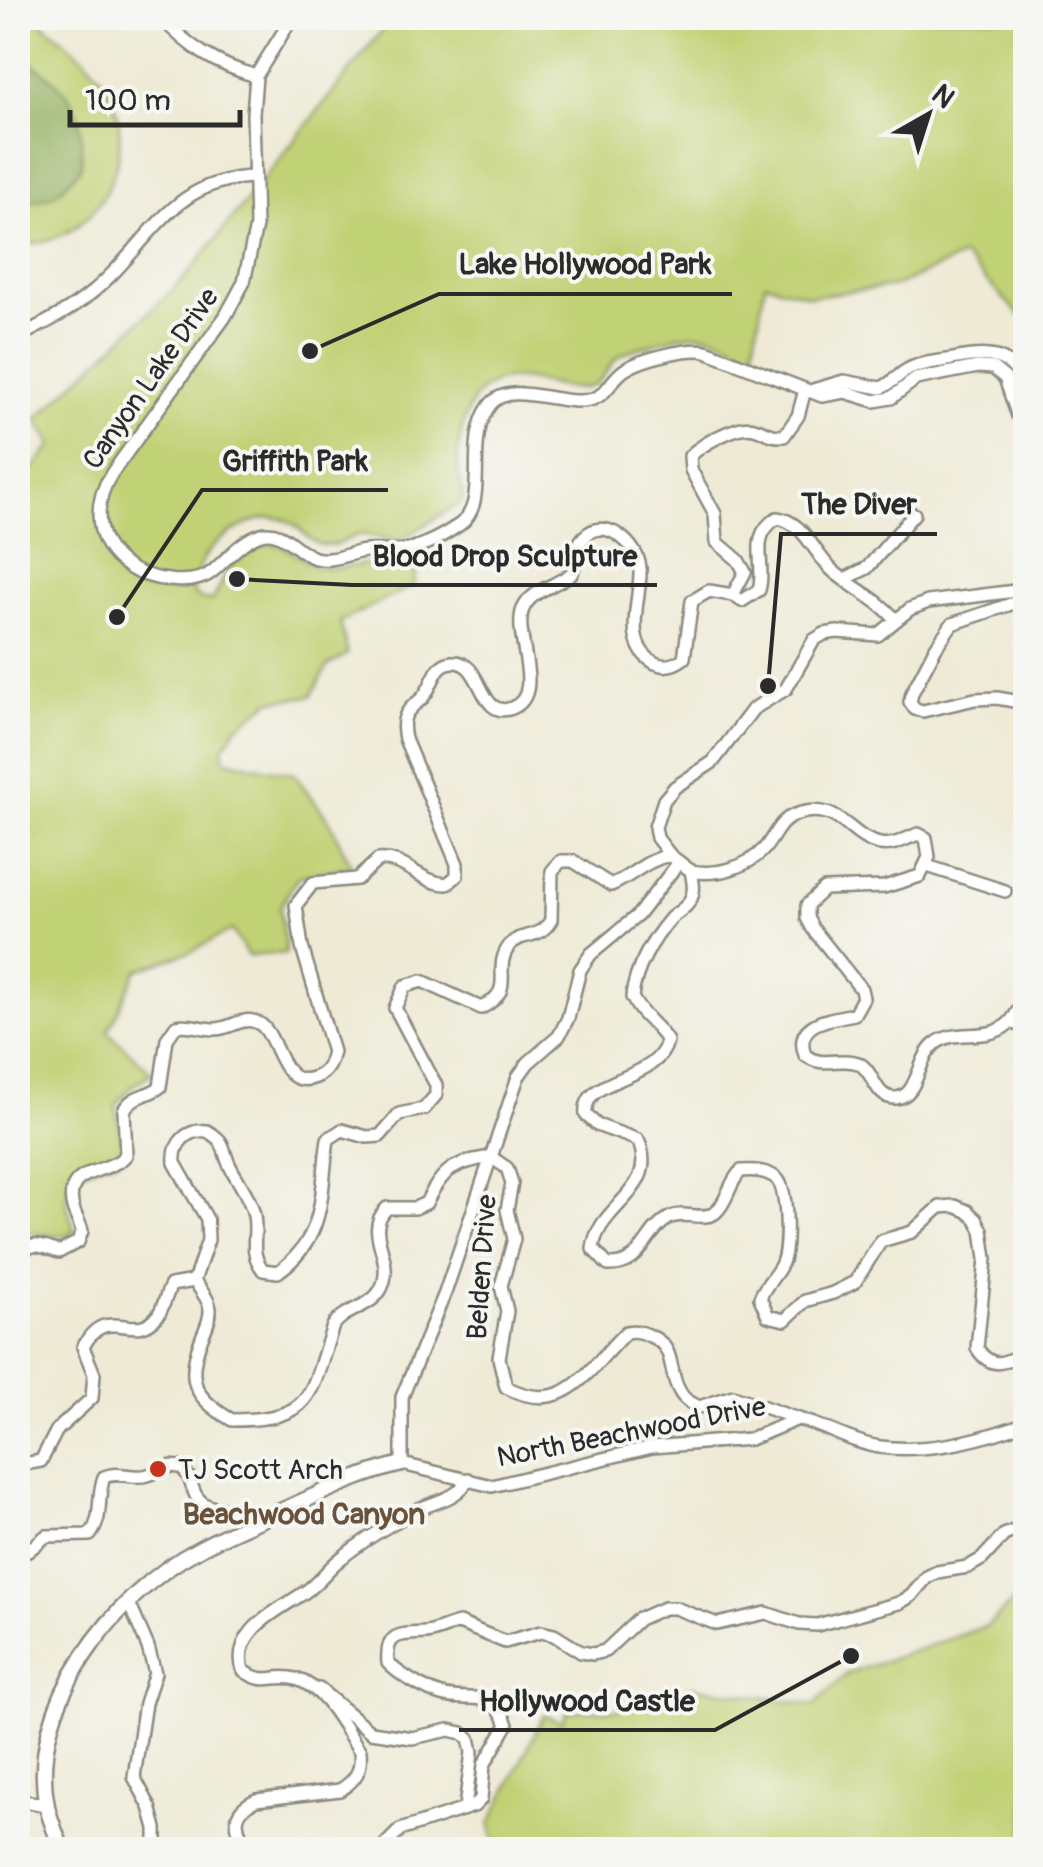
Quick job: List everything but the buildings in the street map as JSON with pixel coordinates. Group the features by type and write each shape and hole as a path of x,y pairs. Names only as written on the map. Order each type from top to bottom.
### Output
{"street":[{"path":"162,18 204,56 226,68 256,76 292,18"},
{"name":"Canyon Lake Drive","path":"256,76 252,259 238,294 217,328 106,482 98,517 105,542 122,563 149,576 188,579 208,575 239,548 267,533 279,535 310,556 328,560 358,552 416,548 460,524 474,507 474,454 484,418 491,404 503,396 586,401 607,390 625,369 699,350 809,390"},
{"path":"18,337 93,292 164,215 199,188 226,178 254,177"},
{"path":"809,390 844,380 881,388 912,368 976,354 1006,362 1016,370 1026,392"},
{"path":"809,390 822,396 845,392 867,400 883,400 916,379 986,367 1005,378 1017,414 1026,424"},
{"path":"733,595 745,572 738,560 717,542 715,514 691,470 690,456 740,426 772,437 784,436 809,390"},
{"path":"845,579 867,568 914,514"},
{"path":"18,1256 24,1248 35,1244 59,1252 78,1242 82,1231 72,1206 74,1189 84,1174 120,1163 126,1156 124,1110 136,1096 160,1087 166,1039 176,1026 214,1029 245,1019 256,1021 269,1031 275,1052 296,1076 310,1079 322,1075 333,1052 302,947 296,905 313,883 358,879 378,860 398,861 432,883 446,884 457,876 457,864 402,724 405,713 426,694 438,669 448,662 470,668 486,700 496,708 507,710 524,700 528,691 522,610 532,597 572,573 580,542 588,532 614,532 636,552 640,566 636,638 650,660 662,666 684,658 692,601 709,591 733,595 742,601 759,590 763,569 758,542 762,531 776,518 792,522 833,571 880,602 896,620"},
{"path":"1026,598 1015,591 928,602 878,635 837,632 814,640 786,689 753,709 713,762 675,787 664,800 655,827 657,838 674,858 692,871 708,874 750,860 762,852 785,820 807,812 841,817 878,844 891,844 918,834 926,838 926,866 920,876 884,887 824,889 808,905 812,929 862,990 863,998 854,1014 807,1028 802,1045 806,1055 824,1064 853,1061 868,1071 882,1093 898,1098 913,1089 925,1052 940,1039 992,1034 1010,1022 1026,998"},
{"path":"1026,598 952,624 910,702 923,711 976,699 1026,704"},
{"path":"18,1466 41,1462 57,1430 92,1398 94,1374 83,1347 100,1324 135,1328 148,1324 160,1312 171,1284 194,1281 209,1229 208,1219 175,1163 178,1143 188,1134 207,1131 218,1138 250,1199 255,1220 255,1260 263,1270 278,1272 305,1248 314,1233 328,1139 342,1130 367,1137 380,1136 399,1114 424,1109 436,1094 436,1086 395,1008 405,986 422,981 482,1008 496,1000 503,989 503,960 510,944 536,935 551,920 552,872 561,861 583,866 610,885 628,878 651,858 674,858"},
{"path":"402,1464 402,1397 445,1293 518,1077 559,1036 568,1018 580,970 615,932 638,915 674,858"},
{"path":"926,866 1005,891"},
{"path":"692,871 694,889 688,905 662,930 634,982 632,998 636,1007 668,1040 666,1048 648,1067 592,1094 585,1105 586,1115 597,1124 638,1140 645,1154 640,1179 597,1232 593,1250 608,1265 622,1265 631,1261 662,1223 673,1216 708,1216 718,1210 733,1178 741,1171 770,1174 779,1182 784,1195 786,1234 783,1262 760,1298 768,1316 785,1320 806,1301 854,1282 882,1240 912,1232 940,1206 955,1206 976,1219 985,1243 978,1348 988,1361 996,1364 1004,1364 1026,1350"},
{"path":"1010,1022 1026,1027"},
{"name":"Belden Drive","path":"194,1281 210,1307 192,1363 193,1382 203,1400 232,1420 290,1412 308,1397 339,1316 371,1303 380,1292 385,1267 375,1230 378,1217 387,1208 415,1208 426,1203 438,1178 452,1168 491,1157 507,1168 512,1183 507,1210 514,1239 501,1286 507,1312 499,1358 506,1387 541,1399 558,1395 589,1374 626,1332 634,1330 659,1340 670,1353 675,1379 686,1401 699,1407 732,1396 798,1419"},
{"name":"North Beachwood Drive","path":"62,1850 46,1805 46,1768 60,1701 91,1641 128,1601 196,1550 368,1472 402,1464 492,1486 652,1447 750,1439 798,1419 878,1447 904,1448 994,1435 1026,1423"},
{"path":"18,1551 28,1551 46,1536 90,1535 100,1518 98,1495 104,1477 113,1473 148,1475 163,1466 174,1465 188,1474 204,1506 242,1510 250,1525"},
{"path":"246,1850 235,1821 246,1804 286,1795 330,1793 351,1783 358,1772 360,1751 315,1690 296,1679 263,1681 242,1670 241,1651 274,1609 304,1593 363,1542 455,1494 468,1479"},
{"path":"380,1850 400,1830 474,1806 480,1800 484,1765 507,1725 495,1703 484,1698 446,1697 396,1671 387,1656 394,1638 459,1623 505,1642 541,1632 554,1635 581,1652 593,1654 605,1651 639,1619 664,1608 675,1608 717,1624 766,1614 816,1625 911,1596 927,1577 968,1567 982,1559 1004,1534 1026,1526"},
{"path":"128,1601 154,1673 145,1703 134,1777 150,1807 156,1828 156,1850"},
{"path":"315,1690 322,1688 371,1732 412,1738 449,1730 469,1738 472,1752 465,1808"},
{"path":"18,1800 46,1805"}],"green space":[{"path":"18,18 36,18 97,72 111,95 120,134 114,174 94,210 62,235 18,247"},
{"path":"392,18 1025,18 1025,321 963,256 896,286 811,296 765,283 753,355 714,337 694,334 625,353 591,386 563,387 517,378 488,386 471,404 462,430 458,470 462,502 399,541 360,534 335,545 319,545 288,521 266,518 243,526 212,548 201,564 193,593 202,600 213,600 231,564 267,543 282,546 314,566 337,568 420,556 413,586 340,622 348,654 328,666 311,696 270,701 237,727 223,748 225,760 294,774 329,820 351,866 298,877 280,907 286,953 248,956 232,930 192,951 137,970 108,1032 152,1073 132,1086 116,1105 122,1144 118,1160 83,1171 70,1182 67,1201 74,1233 18,1235 18,488 52,445 37,419 185,278"},
{"path":"18,51 70,98 80,125 81,167 48,197 18,202"},
{"path":"1025,1591 1025,1849 497,1849 490,1824 544,1715 562,1722 567,1711 619,1710 646,1695 652,1704 671,1694 687,1696 690,1686 814,1705 847,1674 987,1626"}],"place":[{"name":"Lake Hollywood Park","path":"310,351"},
{"name":"Blood Drop Sculpture","path":"237,579"},
{"name":"Griffith Park","path":"117,617"},
{"name":"The Diver","path":"768,686"},
{"name":"TJ Scott Arch","path":"158,1469"},
{"name":"Hollywood Castle","path":"851,1656"}],"district":[{"name":"Beachwood Canyon","path":"304,1514"}]}
